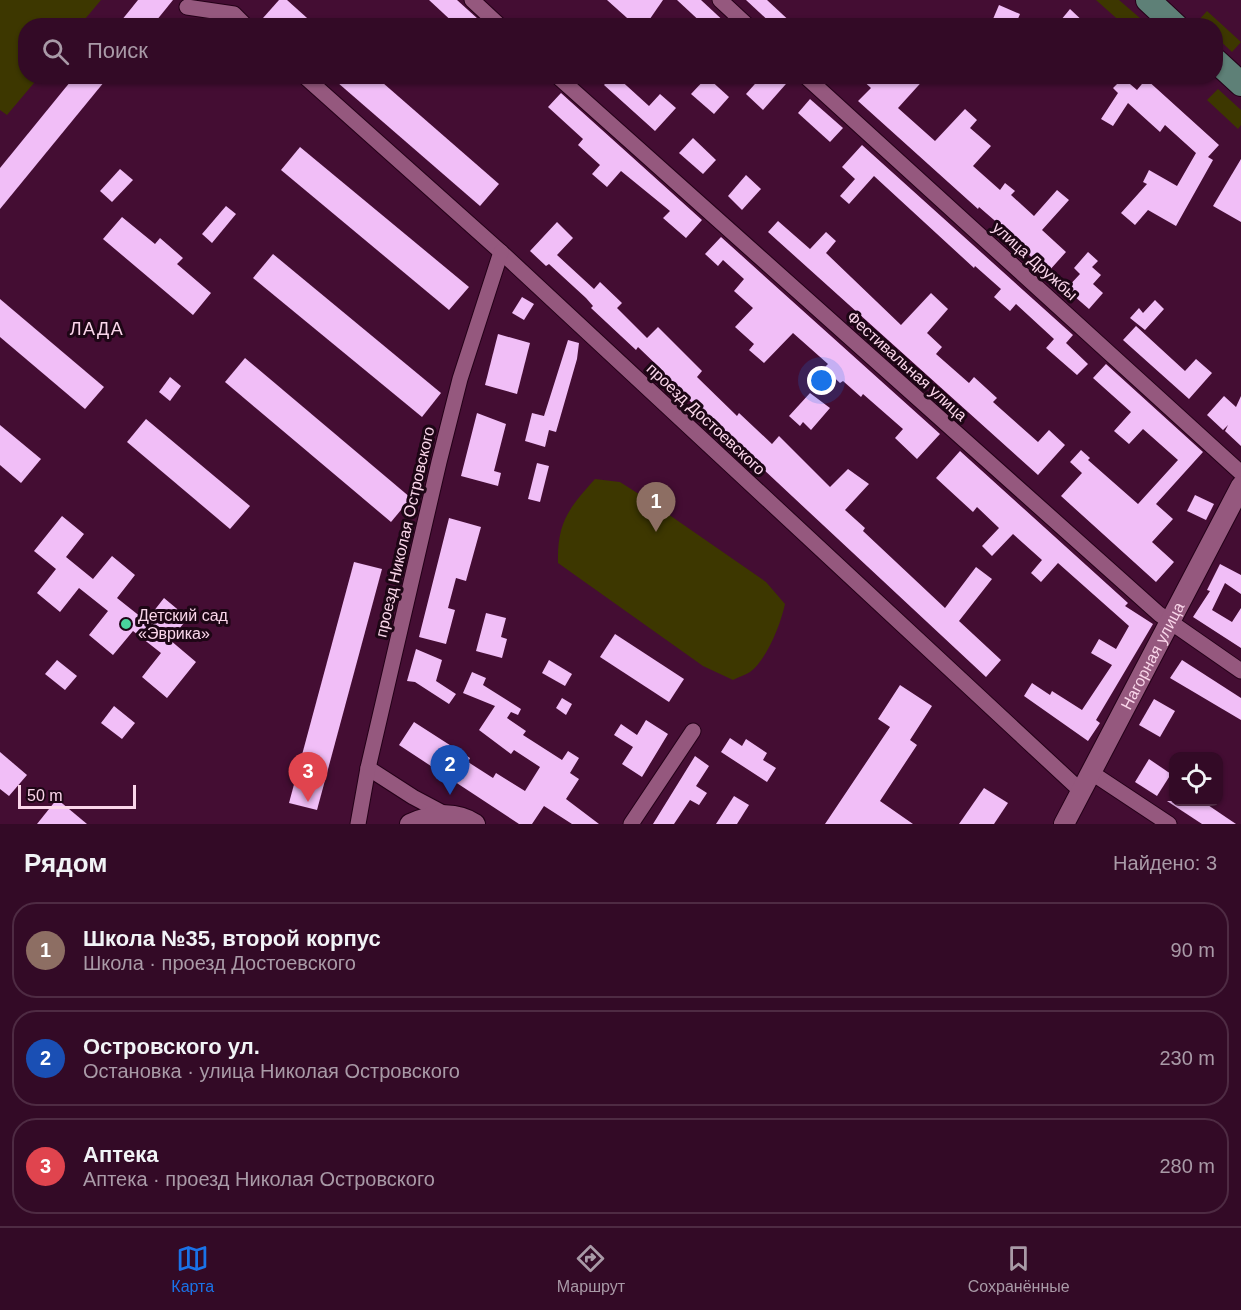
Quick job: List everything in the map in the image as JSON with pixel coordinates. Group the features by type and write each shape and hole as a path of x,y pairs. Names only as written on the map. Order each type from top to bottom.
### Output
{"main road":[{"path":"1148,0 1167,18"},
{"path":"1223,68 1241,84"}],"street":[{"path":"472,0 491,18"},
{"path":"720,0 739,18"},
{"path":"187,8 234,14 238,18"},
{"name":"проезд Достоевского","path":"313,84 501,252 1082,792"},
{"name":"Фестивальная улица","path":"566,84 1168,622 1241,671"},
{"name":"улица Дружбы","path":"814,84 1241,473"},
{"name":"проезд Николая Островского","path":"358,824 368,768 460,379 501,252"},
{"name":"Нагорная улица","path":"1064,824 1241,486"},
{"path":"631,824 693,731"},
{"path":"368,768 413,797 445,814 466,818 476,824"},
{"path":"1092,773 1170,824"},
{"path":"410,824 445,814"}],"shaded area":[{"path":"0,0 101,0 86,18 18,18 18,84 33,84 7,115 0,110"},
{"path":"1096,0 1119,0 1140,18 1116,18"},
{"path":"1207,11 1215,18 1201,18"},
{"path":"1223,26 1241,42 1232,52 1223,44"},
{"path":"1218,89 1241,110 1241,125 1238,129 1207,100"},
{"path":"595,479 620,482 642,496 766,582 785,604 777,631 762,659 750,672 733,680 703,666 558,563 560,537 566,516"}],"building":[{"path":"138,0 173,0 158,18 123,18"},
{"path":"279,0 287,0 307,18 263,18"},
{"path":"429,0 457,0 477,18 448,18"},
{"path":"607,0 663,0 651,18 627,18"},
{"path":"677,0 701,0 720,18 696,18"},
{"path":"746,0 767,0 786,18 765,18"},
{"path":"999,5 1020,14 1018,18 993,18"},
{"path":"1070,9 1080,18 1063,18"},
{"path":"68,84 102,84 0,209 0,168"},
{"path":"339,84 384,84 499,184 480,206"},
{"path":"625,84 649,106 660,94 676,108 655,131 604,85"},
{"path":"700,84 715,84 729,97 714,114 691,94"},
{"path":"755,84 786,84 763,110 746,94"},
{"path":"867,84 920,84 898,108 935,141 965,109 977,120 970,128 991,146 973,166 1000,190 1005,183 1015,191 1011,195 1034,216 1057,190 1069,200 1042,230 1066,252 1048,272 999,228 1001,226 979,207 978,209 858,101 871,88"},
{"path":"1117,84 1130,84 1137,90 1142,84 1152,84 1219,145 1208,157 1213,160 1176,226 1148,210 1135,225 1121,213 1147,184 1143,182 1149,170 1177,186 1196,153 1165,125 1160,132 1128,103 1113,126 1101,119 1118,93 1113,88"},
{"path":"561,93 702,220 686,238 663,218 670,211 621,171 607,187 592,174 600,165 578,145 583,139 548,107"},
{"path":"810,99 843,128 830,142 798,113"},
{"path":"693,138 716,160 703,174 679,153"},
{"path":"862,145 1073,335 1066,343 1088,364 1077,375 1046,348 1054,339 1016,304 1010,311 994,297 1001,289 975,266 974,268 874,176 849,204 840,196 855,179 842,167"},
{"path":"300,147 469,287 449,310 281,170"},
{"path":"1241,159 1241,222 1213,206"},
{"path":"120,169 133,180 112,202 100,191"},
{"path":"746,175 761,189 742,210 728,196"},
{"path":"226,206 236,214 212,243 202,234"},
{"path":"122,217 155,244 160,238 183,258 177,264 211,293 193,315 103,239"},
{"path":"778,221 810,249 826,232 836,241 826,253 901,325 931,293 948,309 927,333 942,347 936,354 969,383 974,377 997,398 993,402 1038,442 1049,430 1065,445 1038,475 768,232"},
{"path":"557,222 573,238 557,255 594,289 600,282 622,303 617,308 647,338 658,327 702,371 697,377 737,416 739,413 772,444 779,436 830,487 848,469 869,484 845,510 865,528 863,531 945,608 976,567 992,579 959,621 1001,660 986,677 660,373 663,371 638,347 636,350 591,308 593,306 586,298 549,264 546,266 530,251"},
{"path":"721,237 940,434 917,459 895,438 903,429 863,394 861,397 843,381 840,383 824,368 828,364 793,333 764,363 749,350 754,344 735,327 753,308 734,291 744,279 723,260 718,266 705,254"},
{"path":"1088,252 1098,261 1092,267 1101,275 1093,284 1103,293 1089,309 1066,289 1080,274 1074,268"},
{"path":"273,254 441,393 422,417 253,278"},
{"path":"522,297 534,304 524,320 512,313"},
{"path":"0,299 104,387 85,409 0,337"},
{"path":"1155,300 1164,309 1145,330 1130,318 1139,308 1143,313"},
{"path":"1136,326 1185,371 1196,359 1212,373 1189,399 1123,340"},
{"path":"498,334 530,343 517,394 485,385"},
{"path":"568,340 579,343 577,359 556,432 549,430 545,447 525,441 532,413 544,416"},
{"path":"245,358 411,498 391,522 225,382"},
{"path":"1106,364 1203,452 1156,504 1173,519 1152,542 1174,562 1156,582 1061,496 1082,473 1070,462 1081,450 1090,458 1088,460 1138,504 1178,460 1143,429 1129,444 1114,431 1131,412 1093,378"},
{"path":"170,377 181,386 170,401 159,392"},
{"path":"810,393 830,408 811,430 803,422 800,426 789,416"},
{"path":"1224,396 1236,407 1241,396 1241,446 1225,431 1228,425 1223,430 1207,415"},
{"path":"477,413 506,424 494,471 501,473 498,486 461,476"},
{"path":"146,419 250,506 230,529 127,442"},
{"path":"0,425 41,459 21,483 0,465"},
{"path":"960,451 1128,603 1125,606 1153,624 1096,720 1100,723 1088,741 1024,696 1032,683 1050,695 1052,691 1082,710 1112,665 1091,653 1099,639 1116,649 1129,626 1058,563 1041,582 1031,573 1042,560 1013,534 992,556 982,546 999,528 977,507 973,512 936,478"},
{"path":"537,463 549,466 540,502 528,499"},
{"path":"1195,495 1214,504 1206,520 1187,511"},
{"path":"62,516 84,534 66,557 93,579 112,556 135,575 117,598 146,621 164,598 188,618 170,640 196,662 167,698 142,677 161,653 133,631 113,655 89,635 108,611 79,588 60,612 37,593 56,569 34,551"},
{"path":"449,518 481,527 466,581 456,578 448,608 455,610 446,644 419,637"},
{"path":"354,562 382,569 317,810 289,803"},
{"path":"1220,564 1241,575 1241,594 1225,583 1212,610 1232,622 1241,608 1241,648 1193,617 1210,591 1207,590"},
{"path":"486,613 506,618 501,637 507,639 502,658 476,651"},
{"path":"615,634 684,679 669,702 600,657"},
{"path":"416,649 442,660 436,681 456,694 449,704 415,682 407,681"},
{"path":"57,660 77,676 65,690 45,674"},
{"path":"549,660 572,674 565,686 542,673"},
{"path":"1182,660 1241,698 1241,720 1170,678"},
{"path":"472,672 486,678 483,685 521,709 518,715 511,712 507,718 526,731 523,735 562,760 568,751 579,758 570,773 579,779 566,799 599,824 572,824 544,806 532,824 519,824 399,745 414,722 470,758 468,762 493,778 496,773 525,791 540,767 514,750 511,754 479,730 495,706 463,693"},
{"path":"900,685 932,706 910,740 917,745 880,801 913,824 825,824 890,727 878,719"},
{"path":"562,698 572,704 566,715 556,708"},
{"path":"1154,699 1175,711 1160,737 1139,725"},
{"path":"114,706 135,723 122,739 101,723"},
{"path":"646,720 668,734 642,777 622,764 633,747 614,735 621,724 637,735"},
{"path":"730,738 742,746 746,739 767,753 763,760 776,768 767,782 721,752"},
{"path":"0,752 27,775 9,796 0,789"},
{"path":"695,756 709,766 696,786 707,793 699,805 690,800 674,824 653,824"},
{"path":"1149,759 1169,773 1169,777 1157,796 1135,782"},
{"path":"984,788 1008,803 994,824 959,824"},
{"path":"734,796 749,805 737,824 716,824"},
{"path":"57,799 87,824 37,824"},
{"path":"1175,806 1209,806 1236,824 1202,824"}],"place":[{"name":"Школа №35, второй корпус","path":"656,532"},
{"name":"Детский сад «Эврика»","path":"126,624"},
{"name":"Островского ул.","path":"450,795"},
{"name":"Аптека","path":"308,802"}],"district":[{"name":"ЛАДА","path":"97,329"}]}
